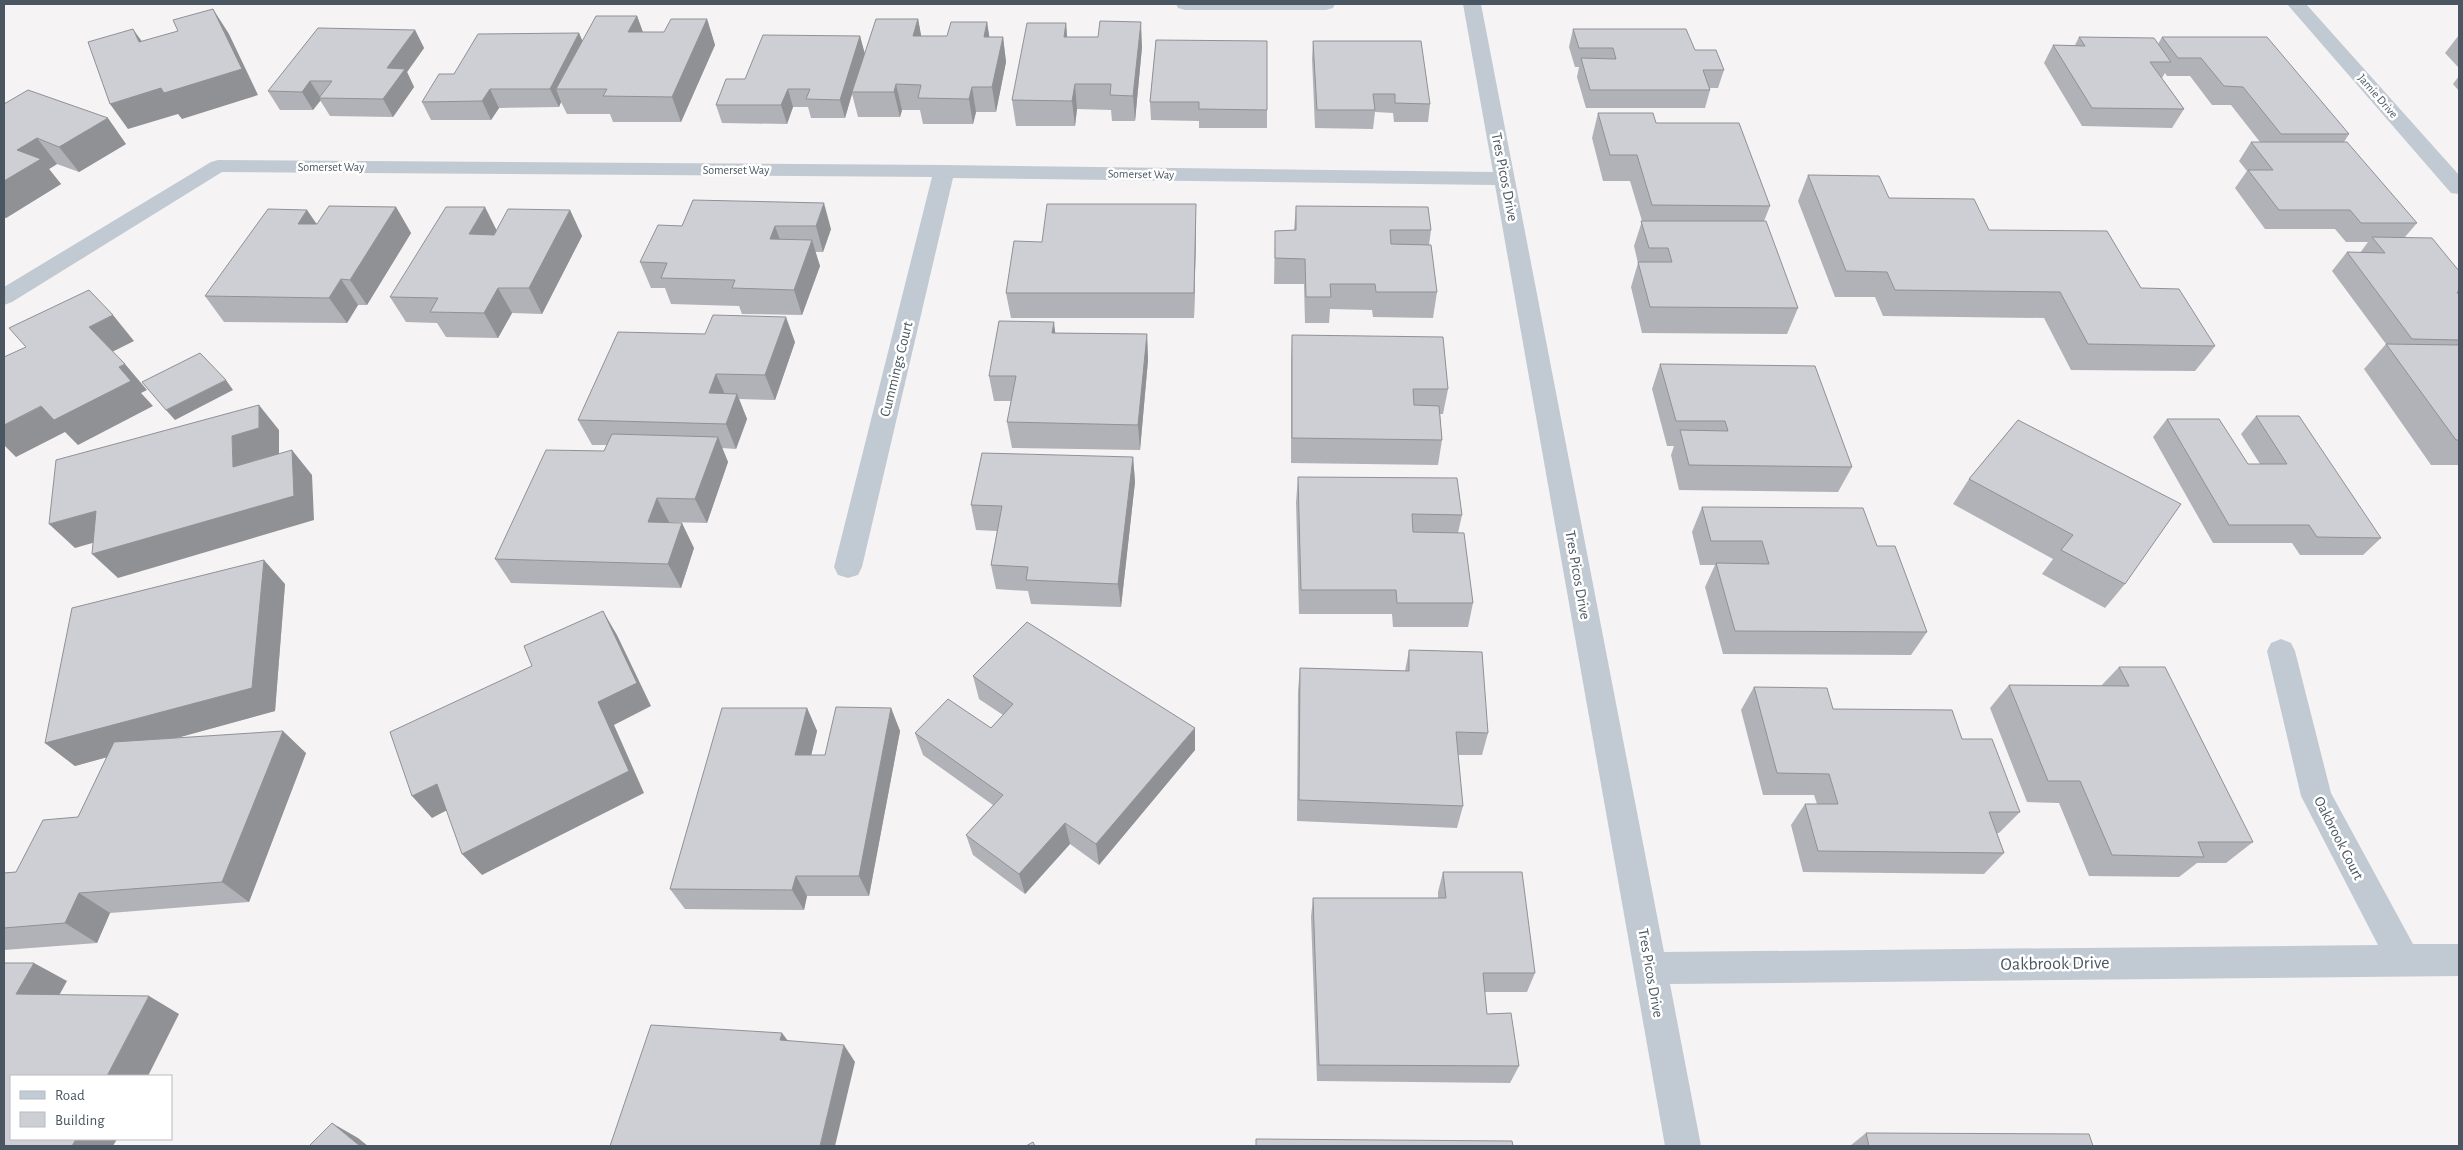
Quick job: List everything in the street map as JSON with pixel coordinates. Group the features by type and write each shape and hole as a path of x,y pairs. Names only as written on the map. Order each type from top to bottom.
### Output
{"street":[{"path":"1185,4 1326,4"},
{"name":"Tres Picos Drive","path":"1472,4 1506,179 1683,1146"},
{"name":"Jamie Drive","path":"2296,4 2459,188"},
{"name":"Somerset Way","path":"4,298 218,166 944,171 1506,179"},
{"name":"Cummings Court","path":"848,566 944,171"},
{"name":"Oakbrook Court","path":"2281,651 2316,796 2403,960"},
{"name":"Oakbrook Drive","path":"1650,968 2459,960"}],"building":[{"path":"213,9 242,69 164,93 161,88 110,104 88,42 133,29 139,42 178,31 173,20"},
{"path":"596,16 637,16 628,32 664,32 671,19 707,19 672,97 603,96 607,89 556,89"},
{"path":"876,19 918,19 913,36 947,36 951,22 987,22 984,37 1003,37 992,87 972,87 969,99 918,98 921,85 896,84 894,92 852,92"},
{"path":"1100,21 1141,22 1133,96 1110,95 1111,84 1075,84 1072,101 1012,100 1027,23 1066,23 1064,37 1098,37"},
{"path":"318,28 415,30 387,68 405,69 383,99 319,98 332,81 310,81 302,92 268,91"},
{"path":"1573,29 1686,29 1695,50 1716,50 1724,70 1703,70 1710,90 1590,90 1581,58 1616,59 1613,48 1579,48"},
{"path":"579,33 550,89 490,89 482,101 422,102 439,74 454,74 478,34"},
{"path":"763,35 860,36 840,100 806,99 810,89 788,89 781,105 716,105 726,79 745,79"},
{"path":"2079,37 2154,38 2171,62 2150,62 2184,109 2092,108 2053,45 2085,46"},
{"path":"2162,37 2267,37 2349,134 2281,134 2243,87 2224,86 2201,58 2178,58"},
{"path":"1156,40 1267,41 1267,110 1199,109 1199,102 1150,102"},
{"path":"1313,41 1421,41 1430,104 1395,103 1395,94 1373,94 1375,110 1317,110"},
{"path":"28,90 108,118 59,147 37,138 17,150 41,159 4,181 4,104"},
{"path":"1598,113 1653,113 1656,123 1739,123 1770,206 1652,205 1637,155 1610,155"},
{"path":"2251,142 2347,142 2417,223 2361,223 2350,210 2279,210 2248,170 2273,170"},
{"path":"1808,175 1879,176 1889,198 1974,199 1989,230 2107,231 2141,288 2179,289 2215,346 2088,344 2060,292 1895,290 1887,272 1846,271"},
{"path":"693,200 824,203 816,226 775,226 770,239 812,240 794,290 732,288 735,280 661,278 667,263 640,262 658,225 682,226"},
{"path":"1047,204 1196,204 1194,293 1006,293 1014,241 1042,242"},
{"path":"329,206 396,207 350,280 341,279 329,298 205,296 268,209 307,210 298,224 317,224"},
{"path":"1296,206 1428,207 1431,230 1390,230 1391,244 1431,245 1437,292 1376,292 1375,284 1330,284 1331,297 1306,297 1305,259 1275,258 1275,231 1296,230"},
{"path":"446,207 485,207 469,234 494,235 508,209 570,210 529,288 498,288 484,313 430,312 438,298 390,297"},
{"path":"1641,221 1766,221 1798,308 1650,307 1638,262 1672,262 1668,248 1649,248"},
{"path":"2372,237 2432,238 2459,271 2459,292 2457,292 2459,295 2459,340 2412,339 2347,252 2385,253"},
{"path":"89,290 113,315 89,327 125,364 119,367 131,381 54,420 41,406 4,425 4,357 26,347 9,328"},
{"path":"713,315 786,317 765,375 716,374 709,393 737,394 726,424 578,420 618,332 705,334"},
{"path":"999,321 1054,322 1052,333 1147,334 1138,425 1007,422 1016,376 989,376"},
{"path":"1292,335 1443,337 1448,389 1413,389 1414,405 1439,406 1442,440 1292,438"},
{"path":"2386,344 2459,345 2459,440 2456,440"},
{"path":"200,353 226,380 166,410 142,382"},
{"path":"1660,364 1815,366 1852,467 1689,465 1680,430 1728,431 1725,421 1676,421"},
{"path":"259,405 259,428 232,436 233,467 292,450 294,496 92,554 96,511 49,524 56,460"},
{"path":"2256,416 2299,416 2381,538 2317,537 2309,525 2229,525 2167,419 2219,419 2248,464 2287,464"},
{"path":"2018,420 2181,504 2125,584 2061,550 2073,535 1969,479"},
{"path":"612,434 718,437 695,499 657,498 648,522 682,523 668,564 495,559 546,450 604,451"},
{"path":"982,453 1133,457 1118,584 1026,580 1028,567 991,565 1002,506 971,505"},
{"path":"1298,477 1457,478 1462,515 1412,514 1413,532 1464,533 1473,603 1397,603 1396,590 1301,590"},
{"path":"1702,507 1863,508 1877,546 1895,546 1927,632 1735,631 1716,563 1769,564 1762,541 1711,541"},
{"path":"264,560 252,688 45,743 72,608"},
{"path":"603,611 637,683 598,702 629,771 462,854 437,784 412,796 390,732 532,666 524,646"},
{"path":"1027,622 1195,728 1096,844 1065,823 1019,874 966,835 1003,795 915,733 948,699 991,728 1013,704 973,676"},
{"path":"1409,650 1482,652 1488,733 1456,732 1463,806 1299,800 1300,668 1409,671"},
{"path":"2119,667 2165,667 2253,842 2198,842 2204,857 2112,855 2080,781 2048,781 2009,685 2129,686"},
{"path":"1754,687 1827,688 1833,709 1952,710 1962,739 1992,739 2020,812 1989,812 2004,853 1818,851 1805,804 1838,804 1829,774 1777,773"},
{"path":"836,707 891,708 859,876 796,876 792,890 670,889 722,708 807,708 795,755 825,755"},
{"path":"283,731 222,882 79,893 65,923 4,928 4,873 16,872 43,820 78,817 114,742"},
{"path":"1443,872 1522,872 1535,973 1483,973 1487,1014 1511,1013 1519,1066 1319,1065 1313,898 1446,898"},
{"path":"4,963 34,963 16,994 149,996 108,1075 10,1075 10,1140 75,1140 72,1146 4,1146"},
{"path":"651,1025 782,1033 780,1040 844,1045 820,1146 610,1146"},
{"path":"332,1123 360,1146 309,1146"},
{"path":"1866,1133 2089,1134 2093,1146 1869,1146"},
{"path":"1256,1139 1512,1141 1513,1146 1256,1146"},
{"path":"1033,1142 1035,1146 1026,1146"}]}
